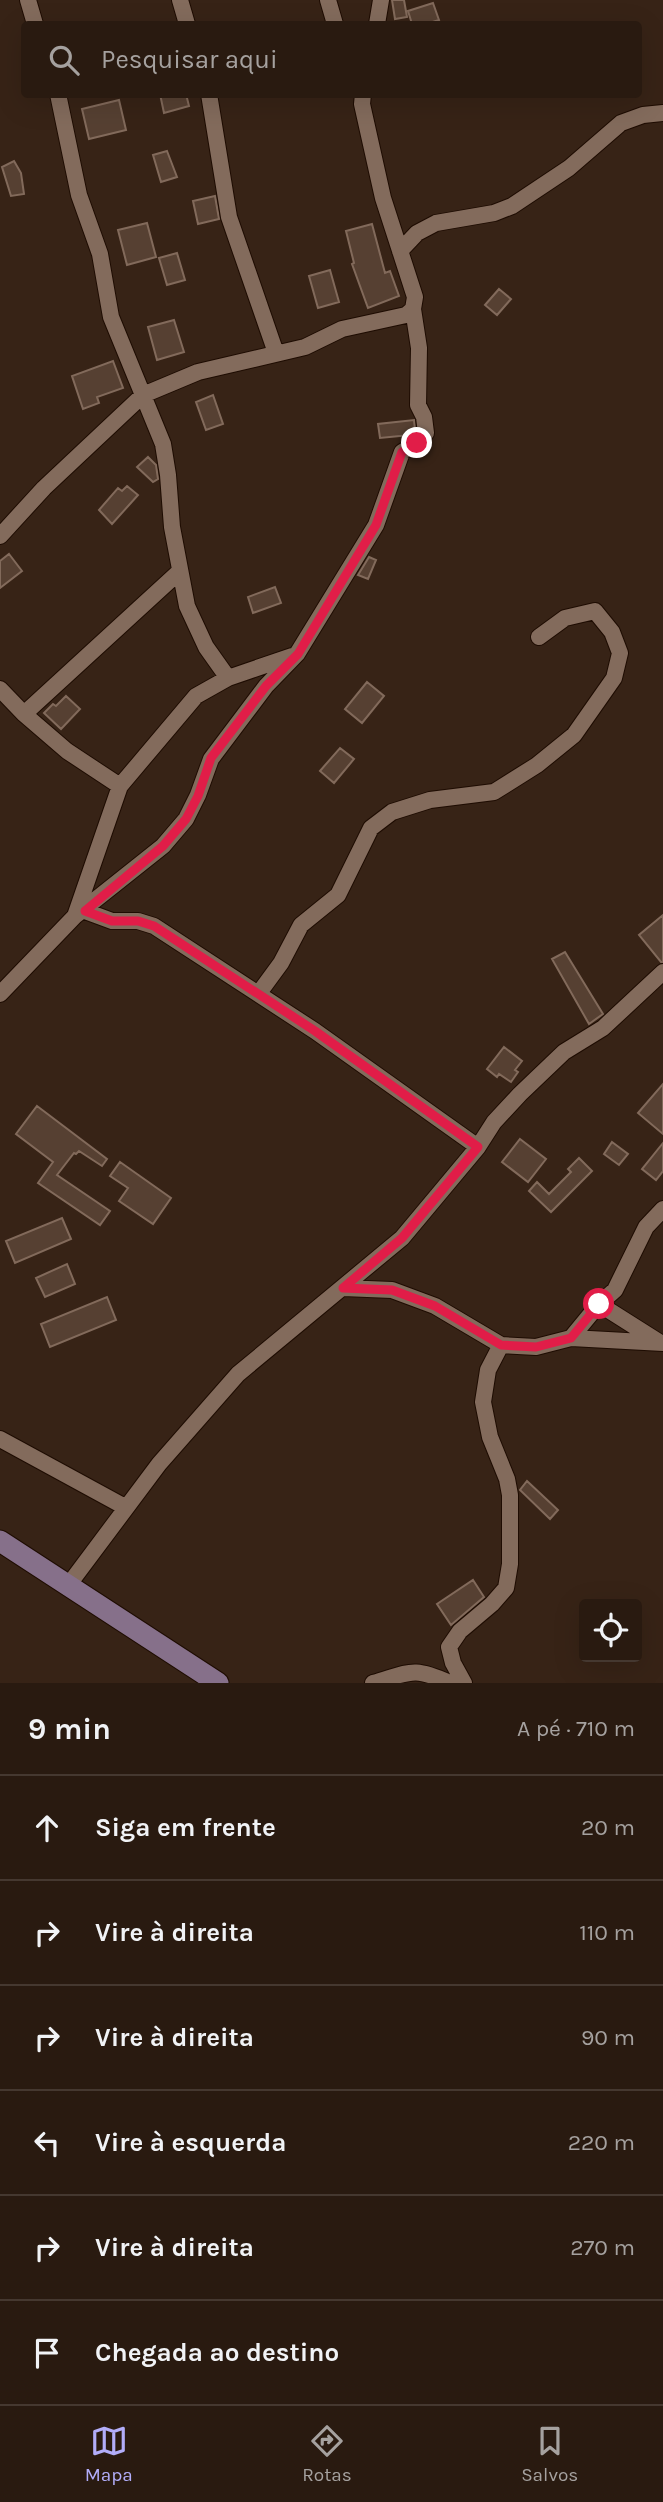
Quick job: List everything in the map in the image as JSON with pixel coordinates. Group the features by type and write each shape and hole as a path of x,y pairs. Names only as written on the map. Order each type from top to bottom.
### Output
{"main road":[{"path":"0,1541 218,1683"}],"street":[{"path":"27,0 34,21"},
{"path":"180,0 186,21"},
{"path":"328,0 334,21"},
{"path":"378,21 381,0"},
{"path":"59,98 79,195 100,254 111,317 163,444 172,527 187,606 193,623 228,678"},
{"path":"210,98 229,217 276,353"},
{"path":"0,994 80,914 163,846 186,819 198,796 211,758 266,686 298,654 376,525 402,452 417,443 426,433 424,417 418,405 419,348 413,309 415,297 383,198 362,98"},
{"path":"400,251 417,233 436,223 494,213 512,206 569,169 621,123 643,115 663,113"},
{"path":"0,536 44,488 143,395 198,372 305,346 342,329 406,315 413,309"},
{"path":"24,714 180,571"},
{"path":"259,993 281,963 301,925 338,895 371,828 392,812 430,800 494,792 537,765 574,735 614,678 620,653 612,632 595,611 565,618 539,637"},
{"path":"80,914 120,786 196,696 228,678 298,654"},
{"path":"0,689 67,751 120,786"},
{"path":"80,914 112,921 138,921 154,926 259,993 478,1147"},
{"path":"67,1587 159,1464 238,1374 402,1238 478,1147 494,1122 541,1073 564,1052 603,1028 663,972"},
{"path":"571,1338 599,1304 615,1290 646,1227 663,1209"},
{"path":"343,1288 392,1290 435,1306 501,1345 536,1347 571,1338 661,1343"},
{"path":"599,1304 661,1343"},
{"path":"464,1683 453,1663 449,1647 460,1631 492,1604 506,1588 510,1564 509,1487 490,1437 483,1402 488,1370 501,1345"},
{"path":"0,1439 125,1507"},
{"path":"373,1683 403,1673 421,1671 450,1683"}],"building":[{"path":"392,0 404,0 407,17 395,19"},
{"path":"433,3 439,20 411,21 408,11"},
{"path":"161,98 187,98 189,106 164,113"},
{"path":"119,100 126,130 89,139 82,109"},
{"path":"167,151 177,177 161,182 153,155"},
{"path":"14,161 21,173 24,194 11,196 2,167"},
{"path":"215,196 219,219 198,224 193,201"},
{"path":"147,223 156,257 127,265 118,230"},
{"path":"372,224 385,273 390,271 399,296 368,308 352,264 354,263 346,231"},
{"path":"177,253 185,280 167,285 159,258"},
{"path":"330,270 339,302 318,308 309,276"},
{"path":"499,289 511,299 497,315 485,305"},
{"path":"174,320 184,352 157,360 148,327"},
{"path":"113,361 123,388 97,397 99,403 83,409 72,376"},
{"path":"213,395 223,424 206,430 196,402"},
{"path":"414,420 415,430 410,435 380,438 378,424"},
{"path":"148,457 156,465 158,479 153,482 137,467"},
{"path":"127,486 138,495 112,524 99,510 118,488 122,491"},
{"path":"9,554 22,571 0,588 0,561"},
{"path":"369,557 376,560 368,579 358,575"},
{"path":"275,587 281,603 253,613 248,597"},
{"path":"367,682 384,696 362,723 345,709"},
{"path":"66,696 80,709 61,729 44,713"},
{"path":"340,748 354,759 334,783 320,771"},
{"path":"663,915 663,962 661,962 639,935"},
{"path":"565,952 603,1014 589,1024 552,959"},
{"path":"504,1047 522,1061 511,1082 499,1074 497,1077 487,1069"},
{"path":"663,1084 663,1134 638,1113"},
{"path":"37,1106 107,1159 102,1166 79,1151 74,1153 57,1175 110,1211 100,1225 38,1183 53,1162 16,1134"},
{"path":"520,1139 546,1159 528,1182 502,1162"},
{"path":"612,1142 628,1154 619,1165 604,1154"},
{"path":"663,1143 663,1171 656,1180 642,1169"},
{"path":"579,1158 592,1171 551,1212 529,1191 537,1182 549,1194 571,1172 568,1169"},
{"path":"120,1162 171,1198 153,1224 119,1201 128,1188 110,1176"},
{"path":"62,1218 71,1239 15,1263 6,1241"},
{"path":"67,1264 75,1284 45,1297 36,1278"},
{"path":"107,1297 116,1320 50,1347 41,1324"},
{"path":"527,1481 558,1510 550,1519 520,1490"},
{"path":"473,1580 484,1597 451,1625 437,1604"}],"route":[{"path":"417,443 402,452 376,525 298,654 266,686 211,758 198,796 186,819 163,846 85,911 112,921 138,921 154,926 315,1031 478,1147 402,1238 343,1288 392,1290 435,1306 501,1345 536,1347 571,1338 599,1304"}]}
